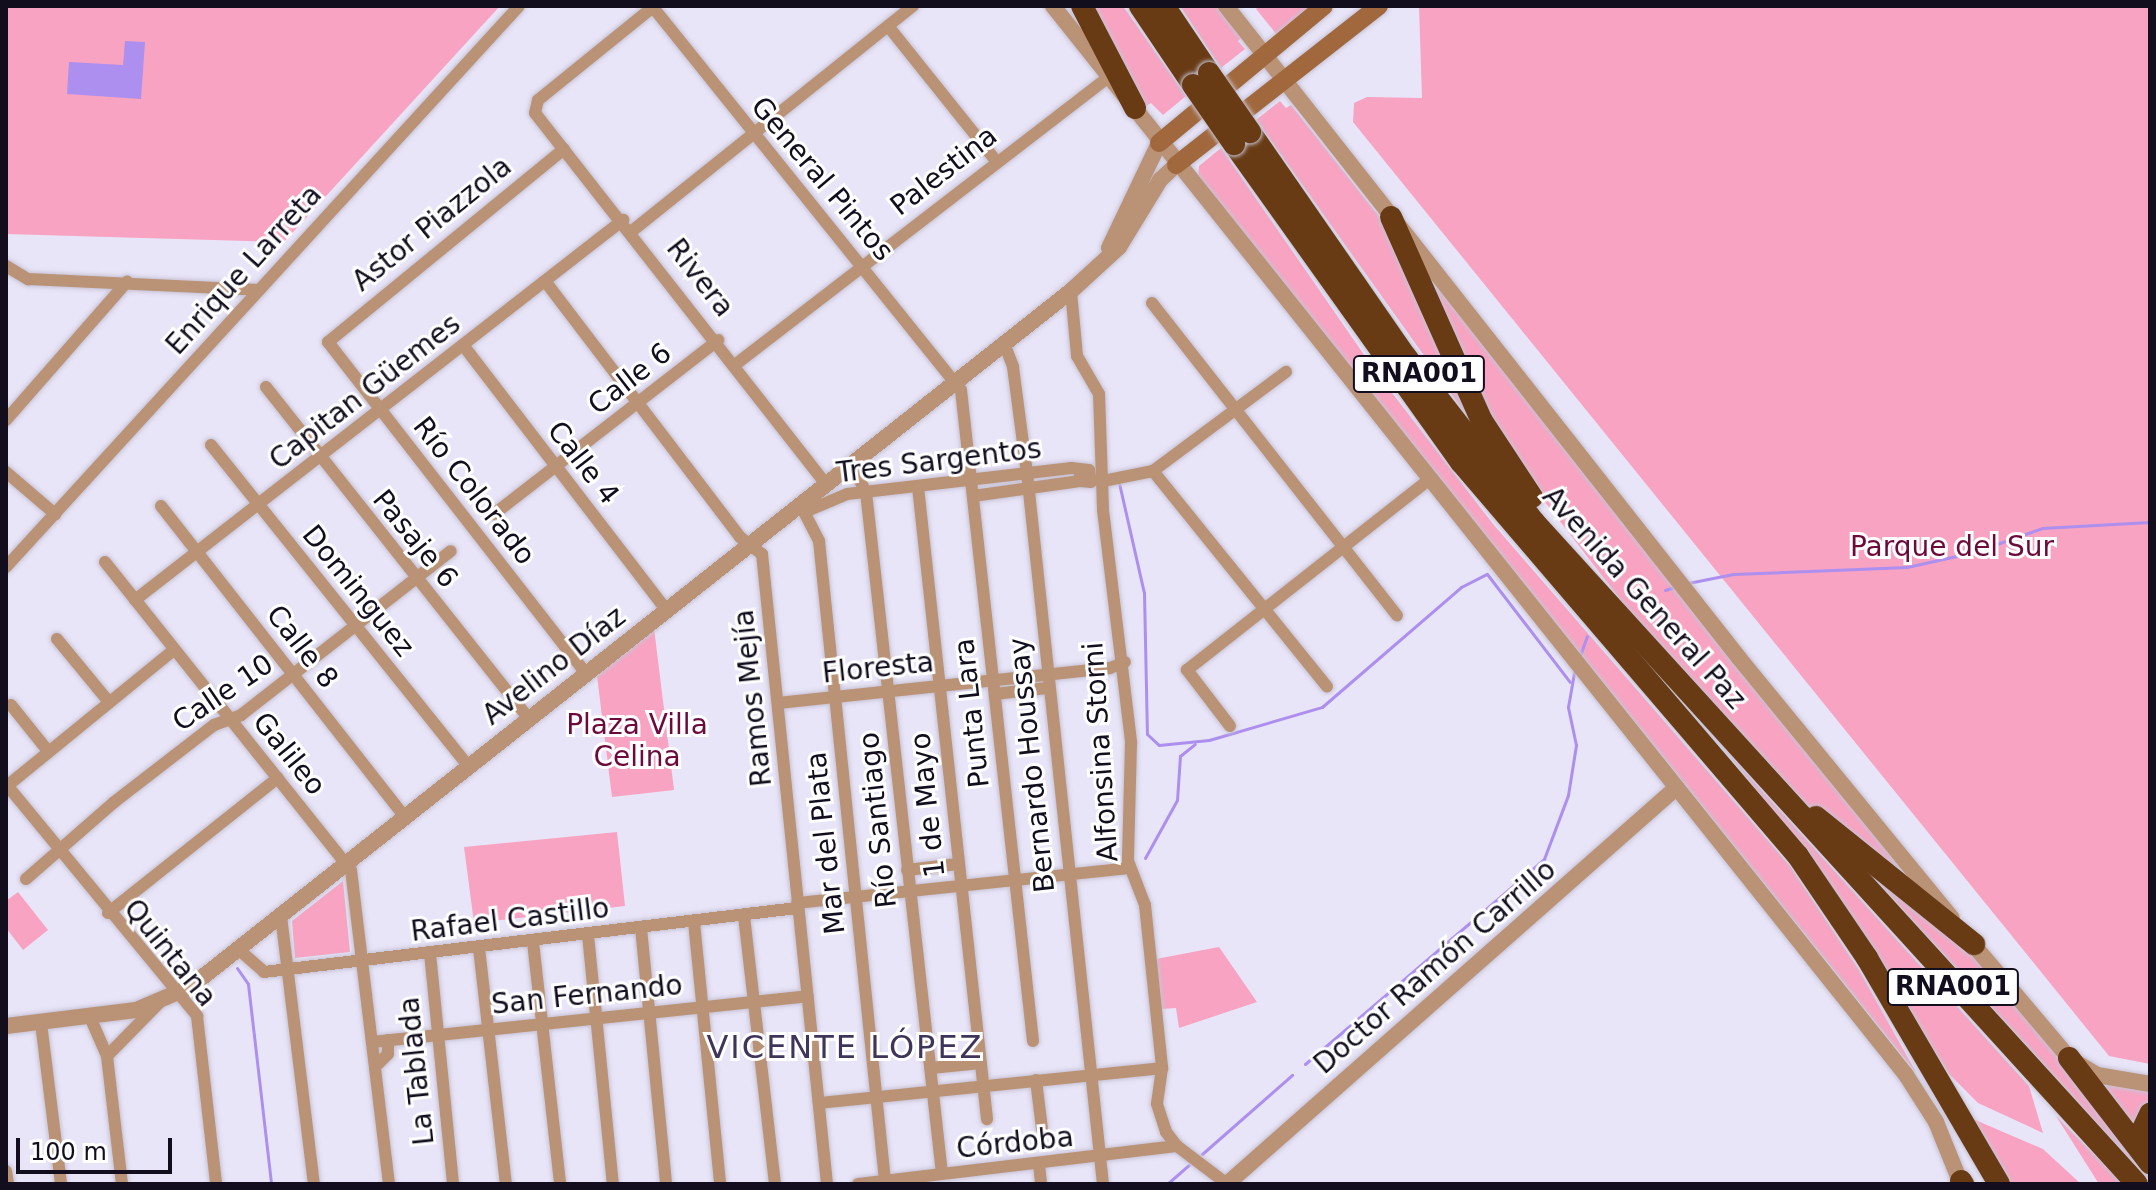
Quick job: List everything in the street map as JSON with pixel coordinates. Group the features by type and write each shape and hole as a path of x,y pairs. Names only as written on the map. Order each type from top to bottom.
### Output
{"highway":[{"path":"1082,6 1135,108"},
{"name":"Avenida General Paz","path":"1140,6 1201,79 1242,138 1408,394 1595,607 1772,787 2137,1184"},
{"name":"Avenida General Paz","path":"1164,6 1201,79"},
{"path":"1391,217 1497,448 1595,607"},
{"name":"Avenida General Paz","path":"1595,607 1625,656 1745,789 1826,894 1999,1184"},
{"path":"1772,787 1974,944"},
{"path":"2069,1058 2149,1161"},
{"path":"2149,1161 2143,1136 2150,1114"}],"main road":[{"path":"1159,143 1324,6"},
{"path":"1176,165 1379,6"}],"street":[{"name":"Enrique Larreta","path":"6,567 519,6"},
{"path":"632,231 913,6"},
{"path":"1053,6 1107,78 1135,108 1176,165 1906,1075 1936,1122 1962,1183"},
{"name":"Avenida General Paz","path":"1226,6 1694,600 2069,1058 2097,1075 2150,1084"},
{"name":"Rivera","path":"653,7 535,105 535,113 718,340 826,484"},
{"name":"General Pintos","path":"653,7 956,381"},
{"path":"888,26 996,161"},
{"name":"Palestina","path":"736,364 1107,78"},
{"name":"Avelino Díaz","path":"1099,267 1159,143"},
{"name":"Astor Piazzola","path":"329,337 564,149"},
{"name":"Avelino Díaz","path":"6,1026 90,1017 159,1003 178,995 666,610 804,508 826,484 1071,291 1127,238 1160,180 1176,165"},
{"name":"Capitan Güemes","path":"135,600 260,506 623,220"},
{"path":"7,269 28,279 259,290"},
{"name":"Ramos Mejía","path":"545,281 638,405 764,563 827,1184"},
{"path":"6,420 127,282"},
{"name":"Alfonsina Storni","path":"1071,291 1077,356 1099,394 1103,499 1114,610 1125,662 1130,868 1145,905 1162,1068 1157,1104 1166,1132 1177,1146 1227,1184"},
{"path":"1152,303 1397,616"},
{"name":"Río Colorado","path":"329,337 329,347 586,674"},
{"name":"Calle 6","path":"494,514 718,340"},
{"name":"Bernardo Houssay","path":"1004,343 1013,367 1027,473 1103,1184"},
{"name":"Calle 4","path":"463,345 666,610"},
{"path":"1103,481 1153,471 1286,372"},
{"name":"Punta Lara","path":"956,381 972,479 1033,1041"},
{"name":"Pasaje 6","path":"266,387 529,719"},
{"name":"Dominguez","path":"211,445 469,767"},
{"name":"Río Santiago","path":"851,464 866,492 942,1174"},
{"path":"1153,471 1265,606 1327,687"},
{"path":"6,472 55,514"},
{"name":"Tres Sargentos","path":"804,508 827,499 866,492 1027,473 1082,479"},
{"path":"1082,479 1094,497 1103,499"},
{"name":"Tres Sargentos","path":"973,496 1028,490 1082,479"},
{"path":"1230,726 1187,670 1430,479"},
{"name":"1 de Mayo","path":"918,487 987,1119"},
{"name":"Calle 8","path":"161,506 405,817"},
{"name":"Mar del Plata","path":"804,508 819,541 885,1181"},
{"name":"Calle 10","path":"26,879 203,733 230,719 294,675 451,551"},
{"name":"Galileo","path":"105,562 347,863"},
{"path":"57,639 109,702"},
{"path":"7,785 174,650"},
{"path":"1047,681 1125,662"},
{"name":"Floresta","path":"778,703 939,686 994,688 1047,681"},
{"path":"11,705 48,751"},
{"path":"108,913 278,778"},
{"name":"Quintana","path":"7,785 200,1025 216,1184"},
{"name":"Doctor Ramón Carrillo","path":"1227,1184 1676,788"},
{"path":"347,863 372,1042 378,1064 389,1184"},
{"path":"907,870 958,864"},
{"name":"Rafael Castillo","path":"238,949 259,971 291,970 744,916 856,897 1130,868"},
{"path":"281,916 291,970 314,1184"},
{"path":"744,916 775,1184"},
{"path":"694,922 720,1184"},
{"path":"641,928 666,1184"},
{"path":"588,935 613,1184"},
{"path":"533,942 560,1184"},
{"path":"479,948 506,1184"},
{"name":"La Tablada","path":"430,953 453,1184"},
{"name":"San Fernando","path":"372,1042 808,996"},
{"path":"107,1056 159,1003"},
{"path":"90,1017 107,1056 122,1184"},
{"path":"41,1023 61,1184"},
{"path":"378,1064 388,1054 388,1040"},
{"path":"931,1068 981,1063"},
{"path":"819,1103 932,1088 1162,1068"},
{"path":"1036,1080 1042,1129"},
{"name":"Córdoba","path":"858,1184 914,1181 942,1174 976,1178 1039,1164 1177,1146"},
{"path":"1039,1164 1041,1184"},
{"path":"6,1171 8,1184"}],"green space":[{"path":"6,6 500,6 284,242 6,234"},
{"path":"1086,6 1123,6 1186,96 1163,115 1151,103 1146,106"},
{"path":"1180,6 1217,6 1242,37 1238,41 1245,49 1221,68"},
{"path":"1259,6 1315,6 1278,36 1256,9"},
{"name":"Parque del Sur","path":"1419,6 2150,6 2150,1064 2109,1056 1353,122 1354,103 1367,97 1422,98"},
{"path":"1280,101 1286,108 1291,105 1393,234 1485,441 1256,120"},
{"path":"1221,148 1376,372 1493,524 1790,866 1859,970 1917,1074 1198,176 1199,166"},
{"path":"1418,257 1929,899 1822,821 1627,608 1538,493 1490,419"},
{"name":"Plaza Villa Celina","path":"654,628 674,790 612,797 597,676"},
{"path":"1726,751 2029,1086 2043,1133 1978,1103 1949,1074 1829,883"},
{"path":"617,832 625,906 474,923 464,847"},
{"path":"1865,868 1972,954 2067,1064 2150,1171 2150,1181"},
{"path":"343,881 350,952 295,958 292,921"},
{"path":"18,892 48,930 23,950 6,928 6,901"},
{"path":"1219,947 1257,1002 1179,1028 1176,1008 1162,1009 1156,959"},
{"path":"2095,1081 2150,1090 2150,1104 2136,1130"},
{"path":"2056,1116 2123,1184 2099,1184"},
{"path":"1973,1119 2043,1149 2081,1184 2010,1184"}],"shaded area":[{"path":"125,41 145,42 141,99 67,94 69,62 123,65"}],"waterway":[{"path":"1119,483 1144,593 1147,734 1159,745 1209,740 1322,707 1461,587 1487,574 1570,682"},
{"path":"1688,583 1733,574 1907,567 1974,552 2042,528 2150,522"},
{"path":"1665,590 1677,586"},
{"path":"1579,658 1587,636"},
{"path":"1305,1064 1544,859 1568,795 1576,745 1568,707 1575,669"},
{"path":"1145,858 1177,800 1180,756 1195,744"},
{"path":"237,968 248,984 271,1184"},
{"path":"1202,1154 1292,1075"},
{"path":"1167,1184 1189,1165"}],"district":[{"name":"VICENTE LÓPEZ","path":"845,1047"}]}
